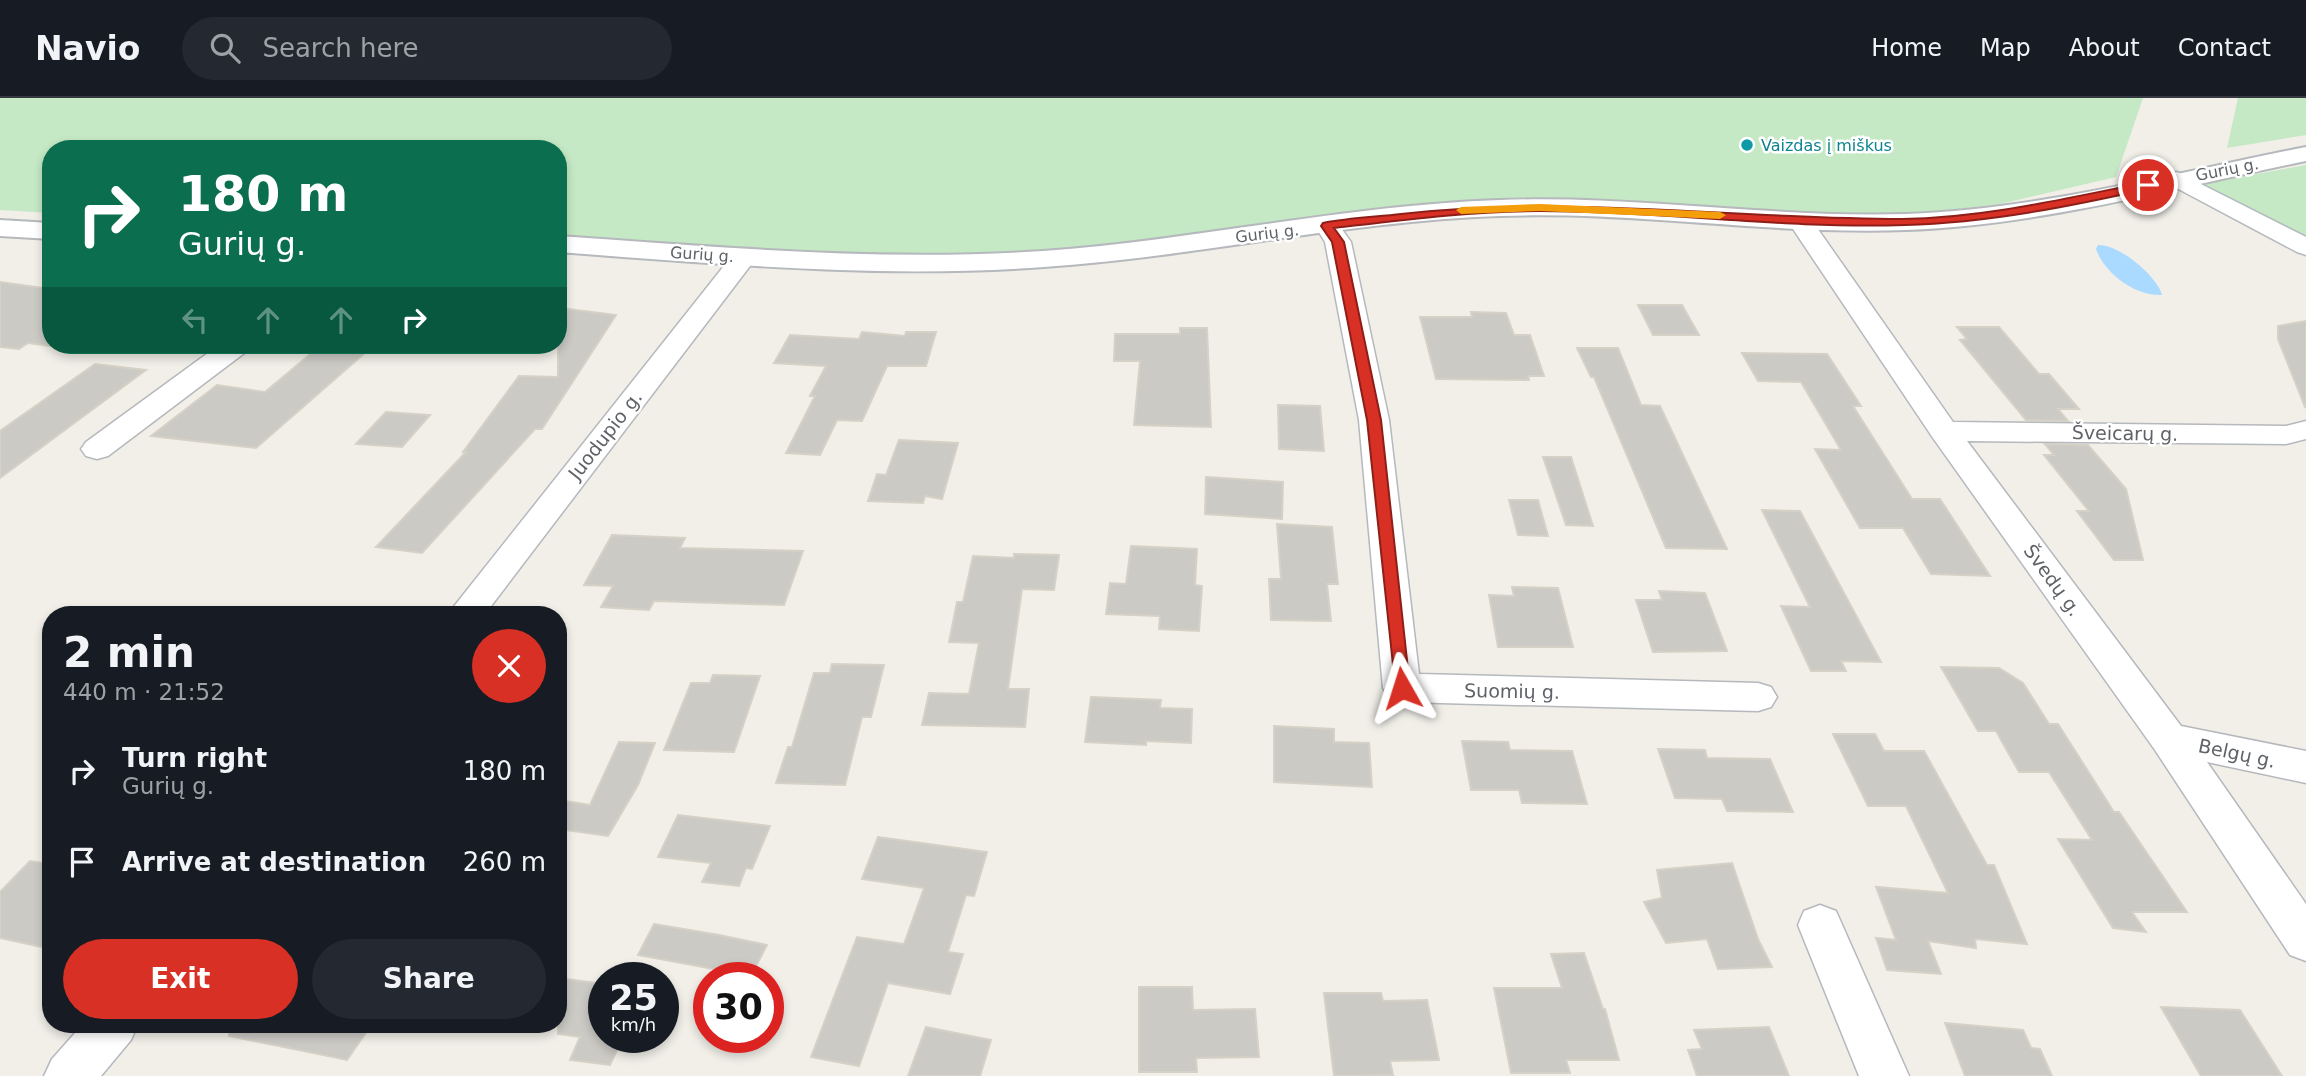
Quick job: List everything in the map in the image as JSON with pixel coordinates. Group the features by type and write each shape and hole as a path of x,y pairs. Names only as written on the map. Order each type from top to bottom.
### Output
{"street":[{"name":"Gurių g.","path":"567,245 744,257 902,264 975,263 1123,251 1459,211 1540,208 1906,222 2023,210 2306,154"},
{"path":"2177,179 2306,247"},
{"name":"Švedų g.","path":"1799,220 1944,431 2169,738 2306,941"},
{"name":"Suomių g.","path":"1326,226 1338,242 1374,420 1402,688 1758,697"},
{"path":"0,228 42,230"},
{"name":"Juodupio g.","path":"472,606 744,257"},
{"path":"97,449 225,354"},
{"name":"Šveicarų g.","path":"1944,431 2286,435 2306,430"},
{"name":"Belgų g.","path":"2169,738 2306,767"},
{"path":"1820,925 1884,1076"},
{"path":"69,1076 106,1033"}],"green space":[{"path":"0,98 2143,98 2116,177 2000,204 1925,213 1853,215 1713,207 1520,201 1447,203 1072,248 981,253 816,253 567,236 567,140 42,140 42,212 0,210"},
{"path":"2238,98 2306,98 2306,135 2227,148"},
{"path":"2306,165 2306,253 2185,187"}],"water":[{"path":"2098,245 2116,250 2136,262 2153,279 2162,295 2142,292 2122,282 2100,258 2096,249"}],"building":[{"path":"0,282 42,288 42,345 28,343 19,349 0,347"},
{"path":"1638,305 1682,305 1699,335 1653,335"},
{"path":"567,310 616,315 542,429 535,429 422,553 376,547 466,452 463,452 519,376 558,377 558,354 567,354"},
{"path":"1471,312 1506,313 1514,335 1530,335 1544,376 1528,376 1529,380 1436,379 1420,317 1472,317"},
{"path":"2306,321 2305,407 2278,339 2278,326"},
{"path":"1957,327 1999,327 2039,374 2049,374 2079,409 2058,409 2068,421 2026,420 1960,340 1967,339"},
{"path":"1180,328 1207,328 1211,427 1134,425 1140,361 1114,361 1115,334 1180,334"},
{"path":"862,332 905,336 906,332 936,332 926,366 887,366 862,421 837,420 820,455 786,453 815,396 810,396 826,366 774,363 790,335 859,339"},
{"path":"1577,348 1618,348 1641,405 1660,406 1727,549 1666,548 1594,377 1591,377"},
{"path":"1742,353 1827,354 1861,406 1853,406 1912,499 1940,499 1990,576 1931,574 1903,528 1860,528 1815,449 1841,450 1801,382 1758,381"},
{"path":"310,354 364,354 256,448 151,436 217,385 265,392"},
{"path":"95,364 146,370 0,478 0,431"},
{"path":"1278,405 1320,406 1324,451 1279,449"},
{"path":"386,412 430,415 402,447 356,444"},
{"path":"899,440 958,443 942,499 925,496 923,503 868,501 877,474 886,475"},
{"path":"2045,444 2088,445 2126,489 2143,560 2114,560 2077,511 2089,511 2044,455 2054,455"},
{"path":"1543,457 1571,457 1593,526 1566,525"},
{"path":"1206,477 1283,482 1282,519 1205,514"},
{"path":"1509,500 1538,500 1548,536 1518,535"},
{"path":"1762,510 1800,511 1881,662 1841,661 1846,671 1811,671 1781,606 1810,607"},
{"path":"1277,524 1332,527 1338,584 1327,584 1331,621 1271,620 1269,579 1281,579"},
{"path":"612,535 685,538 680,548 803,551 784,605 654,601 649,610 601,607 613,586 584,585"},
{"path":"1131,546 1197,549 1195,585 1202,586 1199,631 1159,629 1160,616 1106,614 1110,583 1126,584"},
{"path":"1014,554 1059,555 1054,590 1022,589 1008,689 1029,689 1025,727 922,725 929,693 969,694 979,643 949,642 957,602 963,602 973,556 1014,558"},
{"path":"1512,587 1558,588 1573,647 1498,647 1489,595 1514,596"},
{"path":"1659,591 1705,593 1727,651 1653,652 1636,600 1662,600"},
{"path":"832,664 884,665 871,717 862,717 845,785 776,783 788,747 792,747 814,673 830,673"},
{"path":"1941,667 1999,668 2023,683 2049,724 2058,724 2114,812 2119,812 2187,912 2132,912 2146,932 2113,928 2058,839 2092,840 2049,772 2019,772 1996,731 1978,731"},
{"path":"713,675 760,676 734,752 664,750 691,683 710,683"},
{"path":"1091,697 1161,700 1160,708 1192,709 1191,743 1146,741 1146,745 1085,742"},
{"path":"1274,726 1334,729 1334,742 1369,743 1372,787 1274,782"},
{"path":"1833,734 1875,734 1884,751 1924,751 1987,865 1994,865 2027,944 1975,939 1976,948 1928,941 1941,974 1887,970 1876,938 1896,940 1876,887 1948,893 1906,806 1868,806"},
{"path":"1462,741 1508,742 1510,750 1572,751 1587,804 1522,803 1519,790 1471,790"},
{"path":"619,742 655,743 638,785 608,836 567,830 567,801 590,805"},
{"path":"1658,749 1705,750 1707,758 1770,759 1793,812 1727,811 1722,799 1675,798"},
{"path":"678,815 770,826 752,869 746,868 739,886 702,882 711,863 658,857"},
{"path":"878,837 987,852 974,896 966,895 948,952 963,954 950,994 888,983 859,1066 811,1057 857,937 904,944 924,888 862,879"},
{"path":"30,861 42,863 41,947 0,938 0,892"},
{"path":"1732,863 1758,939 1772,967 1718,969 1707,939 1666,943 1644,902 1662,898 1657,870"},
{"path":"654,924 767,945 758,962 693,962 693,965 638,955"},
{"path":"1584,953 1605,1009 1619,1060 1566,1060 1570,1073 1511,1073 1494,988 1562,988 1551,954"},
{"path":"567,979 588,982 588,1053 616,1053 610,1065 570,1060 580,1037 558,1034 567,1033"},
{"path":"1139,987 1192,987 1193,1010 1255,1009 1259,1057 1196,1058 1197,1072 1139,1072"},
{"path":"1324,993 1381,993 1383,1001 1427,1000 1439,1060 1390,1061 1393,1075 1334,1076"},
{"path":"2161,1007 2240,1010 2282,1076 2201,1076"},
{"path":"1945,1023 2023,1030 2031,1048 2040,1049 2052,1076 1965,1076"},
{"path":"926,1027 991,1040 980,1076 908,1076"},
{"path":"1769,1027 1789,1076 1697,1076 1688,1050 1702,1049 1694,1030"},
{"path":"229,1033 366,1033 347,1060 229,1036"}],"slow traffic":[{"path":"1461,210 1540,208 1720,215"}],"place":[{"name":"Vaizdas į miškus","path":"1747,145"}],"route":[{"path":"1402,688 1374,420 1338,242 1326,226 1500,208 1906,222 2010,212 2148,185"}]}
